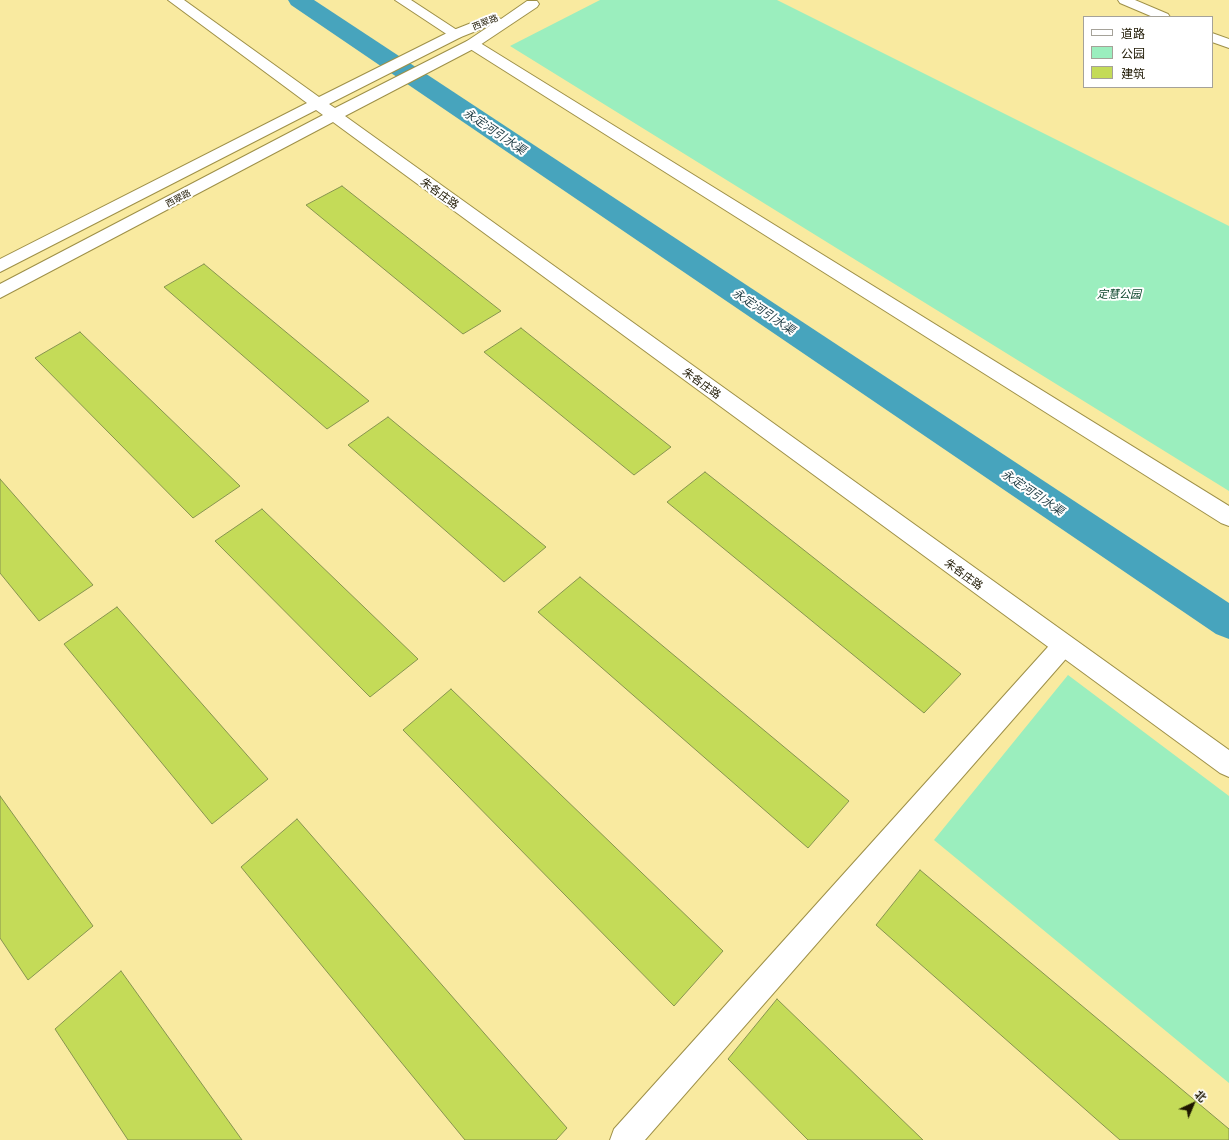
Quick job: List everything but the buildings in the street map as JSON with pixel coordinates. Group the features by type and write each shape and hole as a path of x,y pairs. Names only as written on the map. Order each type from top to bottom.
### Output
{"street":[{"name":"朱各庄路","path":"175,0 316,104 1229,765"},
{"path":"402,0 456,34"},
{"name":"西翠路","path":"0,266 439,42 536,2"},
{"name":"西翠路","path":"0,292 464,48 536,2"},
{"path":"464,48 1229,517"},
{"path":"625,1140 1063,646"}],"lane":[{"path":"1124,0 1162,16"},
{"path":"1213,37 1229,44"}],"green space":[{"name":"定慧公园","path":"600,0 777,0 1229,226 1229,491 510,46"},
{"path":"1068,675 1229,796 1229,1083 934,840"}],"waterway":[{"name":"永定河引水渠","path":"299,0 1229,623"}]}
